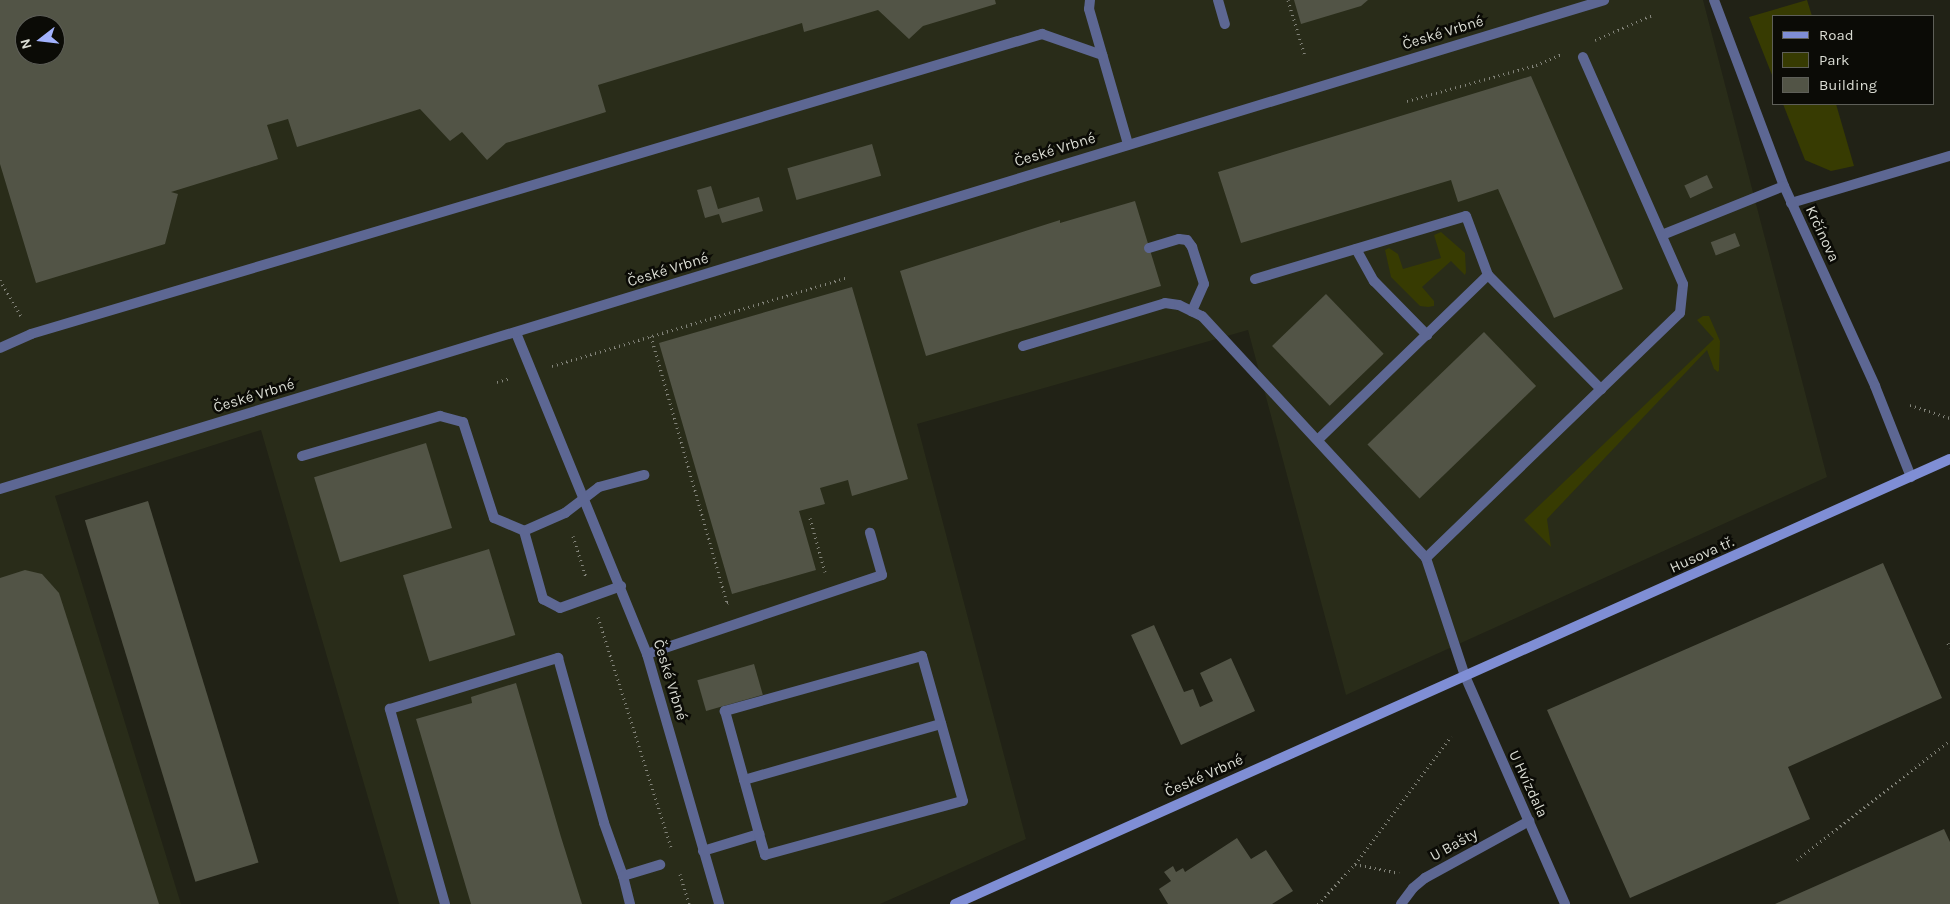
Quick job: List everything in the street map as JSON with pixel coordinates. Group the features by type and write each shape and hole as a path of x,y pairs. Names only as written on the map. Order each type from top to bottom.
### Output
{"street":[{"path":"1090,0 1088,8 1128,144"},
{"path":"1218,0 1225,24"},
{"name":"České Vrbné","path":"0,489 1604,0"},
{"name":"Krčínova","path":"1714,0 1791,203 1875,386 1911,477"},
{"path":"0,348 31,334 1042,34 1102,55"},
{"path":"1023,346 1165,303 1202,316 1426,558 1680,313 1683,284 1582,56"},
{"path":"1791,203 1950,156"},
{"path":"1662,235 1784,186"},
{"path":"1255,279 1466,216 1488,275 1601,389"},
{"path":"1149,248 1178,239 1187,240 1192,247 1204,284 1192,311"},
{"path":"1356,249 1374,281 1427,336"},
{"path":"1318,440 1488,275"},
{"name":"České Vrbné","path":"516,333 586,498 647,654 719,904"},
{"path":"302,456 440,416 463,422 494,518 524,532 543,599 560,608 621,586"},
{"name":"Husova tř.","path":"1465,676 1950,459"},
{"path":"524,532 565,513 599,487 644,475"},
{"path":"647,654 882,575 870,533"},
{"name":"U Hvízdala","path":"1426,558 1465,676 1565,904"},
{"path":"922,656 941,724 963,801 765,856 725,711 922,656"},
{"path":"445,904 390,709 558,658 604,823 623,876 630,904"},
{"name":"České Vrbné","path":"955,904 1465,676"},
{"path":"744,780 941,724"},
{"name":"U Bašty","path":"1402,904 1425,878 1529,821"},
{"path":"703,850 759,834"},
{"path":"623,876 660,865"}],"path":[{"path":"1288,0 1305,56"},
{"path":"1589,42 1652,15"},
{"path":"1407,101 1536,65 1571,50"},
{"path":"497,382 846,278"},
{"path":"0,280 31,334"},
{"path":"651,336 727,602 734,600"},
{"path":"510,378 514,387"},
{"path":"1910,405 1950,418"},
{"path":"565,513 672,850"},
{"path":"810,518 826,575 817,578"},
{"path":"1948,644 1950,648"},
{"path":"1318,904 1356,864 1451,736"},
{"path":"1797,860 1950,740"},
{"path":"1356,864 1425,878"},
{"path":"678,868 689,904"}],"shaded area":[{"path":"0,0 1703,0 1827,477 1346,695 1248,330 917,424 1026,839 880,904 399,904 261,430 55,496 181,904 0,904"}],"green space":[{"path":"1807,0 1812,15 1772,15 1772,75 1749,17"},
{"path":"1783,105 1836,105 1854,166 1831,171 1805,160"},
{"path":"1441,232 1465,253 1466,272 1465,275 1451,261 1422,287 1434,301 1434,306 1420,306 1391,277 1385,250 1389,248 1398,254 1403,269 1441,258 1434,235"},
{"path":"1703,316 1709,316 1720,341 1718,372 1714,369 1707,350 1547,519 1551,547 1524,520 1714,339 1697,320"}],"building":[{"path":"0,0 995,0 996,4 923,26 909,39 878,10 804,32 802,23 598,85 606,112 506,143 487,160 462,132 450,141 420,109 297,147 288,119 267,125 278,159 171,192 178,194 165,244 36,283 0,164"},
{"path":"1294,0 1368,0 1361,6 1301,24"},
{"path":"1531,76 1623,289 1554,318 1498,189 1458,202 1451,180 1241,243 1218,172"},
{"path":"872,144 881,176 797,200 787,168"},
{"path":"1707,175 1713,188 1690,198 1684,186"},
{"path":"711,186 718,209 759,197 763,211 722,223 719,214 705,218 697,190"},
{"path":"1135,201 1161,286 926,356 900,271 1060,220 1060,223"},
{"path":"1735,233 1740,246 1716,255 1711,242"},
{"path":"852,287 908,479 852,496 848,480 820,488 825,504 799,511 816,570 732,594 659,343"},
{"path":"1326,294 1384,354 1330,406 1272,346"},
{"path":"1484,332 1536,386 1420,498 1367,445"},
{"path":"426,443 452,528 340,562 314,477"},
{"path":"148,501 259,862 195,882 85,520"},
{"path":"489,549 515,635 429,661 403,575"},
{"path":"1883,563 1942,698 1788,767 1810,819 1630,898 1547,710"},
{"path":"25,570 42,574 59,593 159,904 0,904 0,578"},
{"path":"1154,625 1184,692 1193,689 1200,707 1213,701 1200,673 1231,658 1255,711 1181,745 1131,635"},
{"path":"754,664 763,695 706,711 697,680"},
{"path":"516,683 582,904 471,904 416,719 472,703 471,697"},
{"path":"1944,829 1950,842 1950,904 1775,904"},
{"path":"1237,838 1251,859 1266,850 1293,891 1272,904 1168,904 1159,889 1171,881 1164,872 1173,866 1176,872 1183,868 1185,872"}]}
